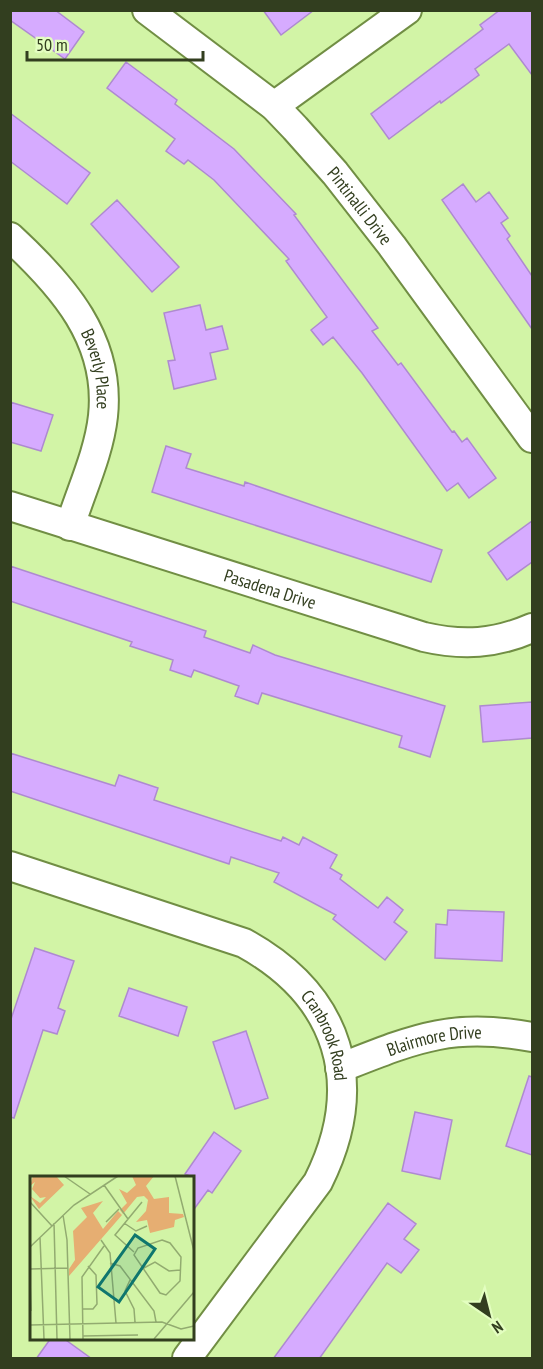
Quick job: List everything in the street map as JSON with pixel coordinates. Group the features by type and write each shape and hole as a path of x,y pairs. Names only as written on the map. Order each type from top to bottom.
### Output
{"street":[{"name":"Pintinalli Drive","path":"147,10 274,106 335,173 532,438"},
{"path":"274,106 407,10"},
{"name":"Beverly Place","path":"10,237 32,257 74,305 89,331 99,356 104,385 103,417 97,445 70,526"},
{"name":"Pasadena Drive","path":"10,506 424,637 453,644 481,644 510,638 532,628"},
{"name":"Cranbrook Road","path":"10,866 244,943 269,957 294,977 314,1002 331,1032 343,1091 341,1123 333,1153 318,1182 187,1359"},
{"name":"Blairmore Drive","path":"340,1068 412,1039 432,1035 470,1030 505,1032 532,1037"}],"building":[{"path":"10,10 55,10 84,32 65,59 10,20"},
{"path":"263,10 314,10 281,35"},
{"path":"500,10 532,10 532,75 509,44 475,69 479,75 389,139 371,114 483,29 480,25"},
{"path":"126,62 177,100 175,104 234,149 296,214 294,215 378,328 372,331 398,365 401,363 452,432 454,431 462,442 467,438 496,478 469,498 458,483 447,491 362,373 333,337 323,345 311,330 327,317 286,261 289,259 214,180 188,160 184,164 166,151 175,139 107,88"},
{"path":"10,113 90,173 67,204 10,161"},
{"path":"463,184 476,202 489,192 508,218 501,223 510,236 507,239 532,276 532,329 442,200"},
{"path":"117,200 179,267 152,292 91,224"},
{"path":"200,305 206,330 222,326 228,349 210,353 216,379 174,389 168,361 175,360 164,313"},
{"path":"10,402 53,415 41,451 10,442"},
{"path":"166,446 191,454 186,468 244,486 245,482 442,550 431,582 152,492"},
{"path":"532,521 532,562 507,580 488,553"},
{"path":"10,566 206,631 204,637 250,653 253,645 275,655 445,706 430,757 399,747 402,736 262,693 258,704 235,696 239,686 194,670 191,677 170,670 173,660 130,646 132,642 10,601"},
{"path":"532,702 532,738 483,742 480,706"},
{"path":"10,753 115,786 119,775 158,788 154,800 281,841 283,837 299,845 303,837 337,855 330,868 342,875 340,879 378,908 387,897 403,910 394,922 407,932 385,960 333,919 336,915 274,882 279,873 231,857 229,864 10,791"},
{"path":"448,910 504,912 502,961 435,958 436,924 447,925"},
{"path":"35,948 74,961 58,1008 65,1011 57,1034 43,1030 14,1118 10,1117 10,1022"},
{"path":"129,988 187,1007 178,1036 119,1016"},
{"path":"246,1031 268,1098 235,1109 213,1042"},
{"path":"529,1076 532,1077 532,1155 506,1146"},
{"path":"415,1112 452,1120 440,1179 402,1171"},
{"path":"214,1132 241,1151 212,1193 208,1190 194,1209 194,1176 185,1174"},
{"path":"388,1203 416,1224 404,1239 419,1250 401,1273 387,1263 319,1359 273,1359"},
{"path":"50,1339 64,1339 92,1359 36,1359"}]}
